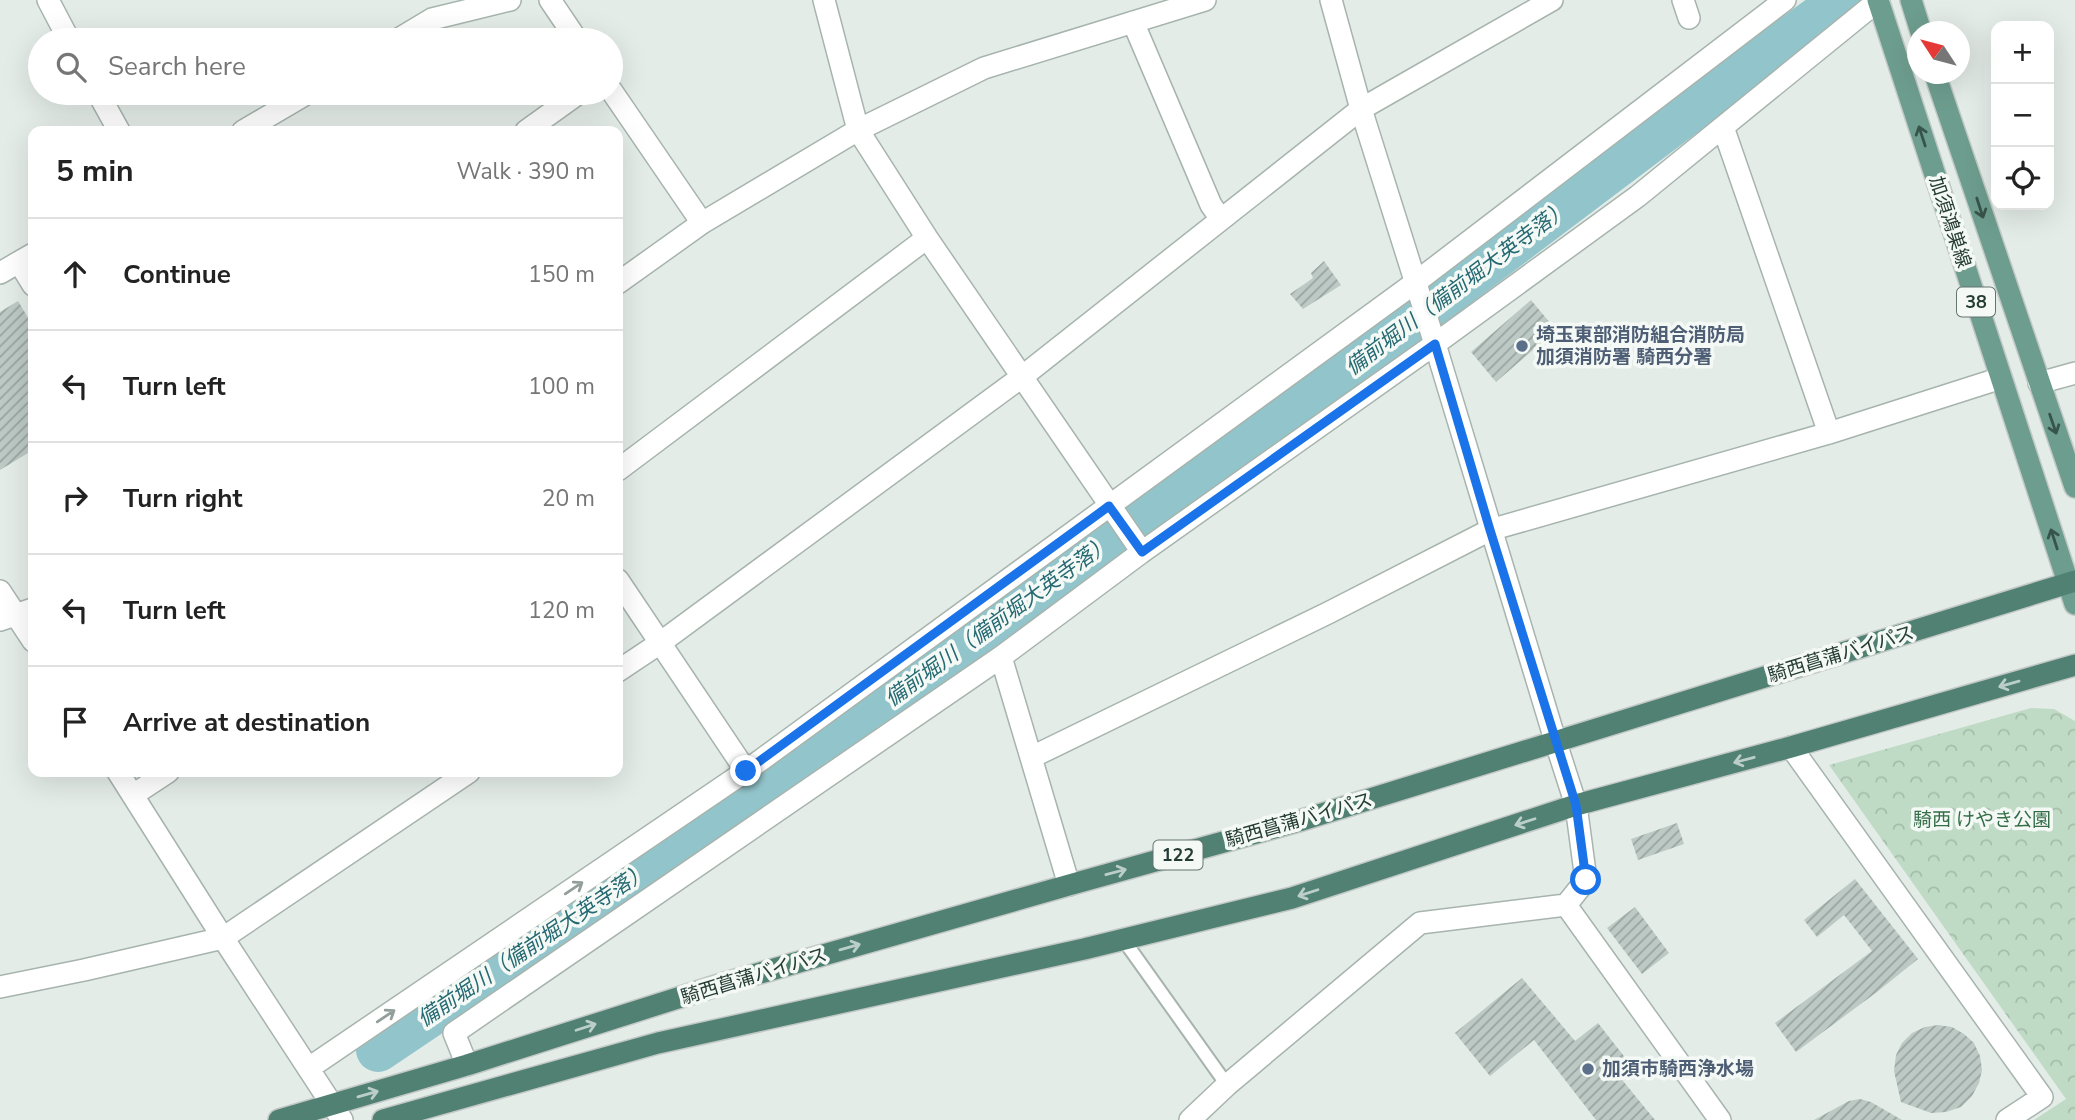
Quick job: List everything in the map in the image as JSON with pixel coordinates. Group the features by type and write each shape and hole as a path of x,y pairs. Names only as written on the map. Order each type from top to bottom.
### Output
{"highway":[{"name":"騎西菖蒲バイパス","path":"279,1120 337,1112 467,1065 725,983 1299,821 2072,582"},
{"name":"騎西菖蒲バイパス","path":"383,1120 659,1043 1124,939 1292,898 1576,805 1791,747 2075,665"}],"main road":[{"name":"加須鴻巣線","path":"1879,0 2001,378 2072,582 2075,604"},
{"path":"1911,0 1918,21"},
{"name":"加須鴻巣線","path":"1938,84 2075,487"}],"street":[{"path":"48,0 63,28"},
{"path":"409,28 428,10 510,0"},
{"path":"550,0 569,28"},
{"path":"824,0 858,130 928,238 1140,549"},
{"path":"623,280 702,223 858,130 984,68 1205,0"},
{"path":"1190,1120 1227,1085 1420,923 1566,905 1586,880 1576,805 1490,530 1331,0"},
{"path":"623,668 1023,376 1362,109 1552,0"},
{"path":"309,1068 746,771 1112,510 1417,288 1785,0"},
{"path":"467,1065 454,1033 1001,657 1140,549 1435,344 1638,196 1879,0"},
{"path":"1133,22 1211,205 1221,219"},
{"path":"105,105 116,126"},
{"path":"254,126 288,105"},
{"path":"533,126 562,105"},
{"path":"621,105 702,223"},
{"path":"1723,127 1829,433"},
{"path":"623,466 928,238"},
{"path":"17,263 28,278"},
{"path":"2039,383 2075,373"},
{"path":"1031,757 1328,613 1490,530 1829,433 2001,378"},
{"path":"623,588 746,771"},
{"path":"0,591 28,633"},
{"path":"1001,657 1069,885"},
{"path":"1791,747 2042,1097 2007,1120"},
{"path":"121,777 337,1112"},
{"path":"133,795 160,777"},
{"path":"0,987 223,938 462,777"},
{"path":"1566,905 1720,1120"}],"lane":[{"path":"1124,939 1227,1085"}],"green space":[{"name":"騎西 けやき公園","path":"2031,708 2054,709 2075,721 2075,1120 2034,1120 2066,1099 1829,765"}],"building":[{"path":"1324,261 1341,285 1303,309 1290,294 1313,278 1311,273"},
{"path":"1531,300 1556,330 1496,382 1471,352"},
{"path":"18,301 28,318 28,453 0,470 0,312"},
{"path":"1677,823 1684,844 1638,860 1631,839"},
{"path":"1855,879 1918,959 1796,1052 1775,1023 1872,951 1844,915 1817,937 1804,920"},
{"path":"1635,907 1669,953 1642,974 1607,928"},
{"path":"1522,978 1575,1041 1598,1023 1627,1060 1614,1070 1655,1120 1596,1120 1534,1040 1490,1076 1455,1033"},
{"path":"1938,1025 1952,1027 1974,1043 1982,1070 1972,1096 1961,1107 1931,1113 1901,1102 1894,1071 1896,1055 1902,1043 1912,1033"},
{"path":"1860,1099 1871,1102 1902,1120 1814,1120 1849,1101"}],"waterway":[{"name":"備前堀川（備前堀大英寺落）","path":"378,1050 789,770 1301,404 1687,113 1843,0"}],"place":[{"name":"埼玉東部消防組合消防局 加須消防署 騎西分署","path":"1522,346"},
{"name":"加須市騎西浄水場","path":"1588,1069"}],"route":[{"path":"746,771 1109,506 1142,552 1435,344 1576,805 1586,880"}]}
